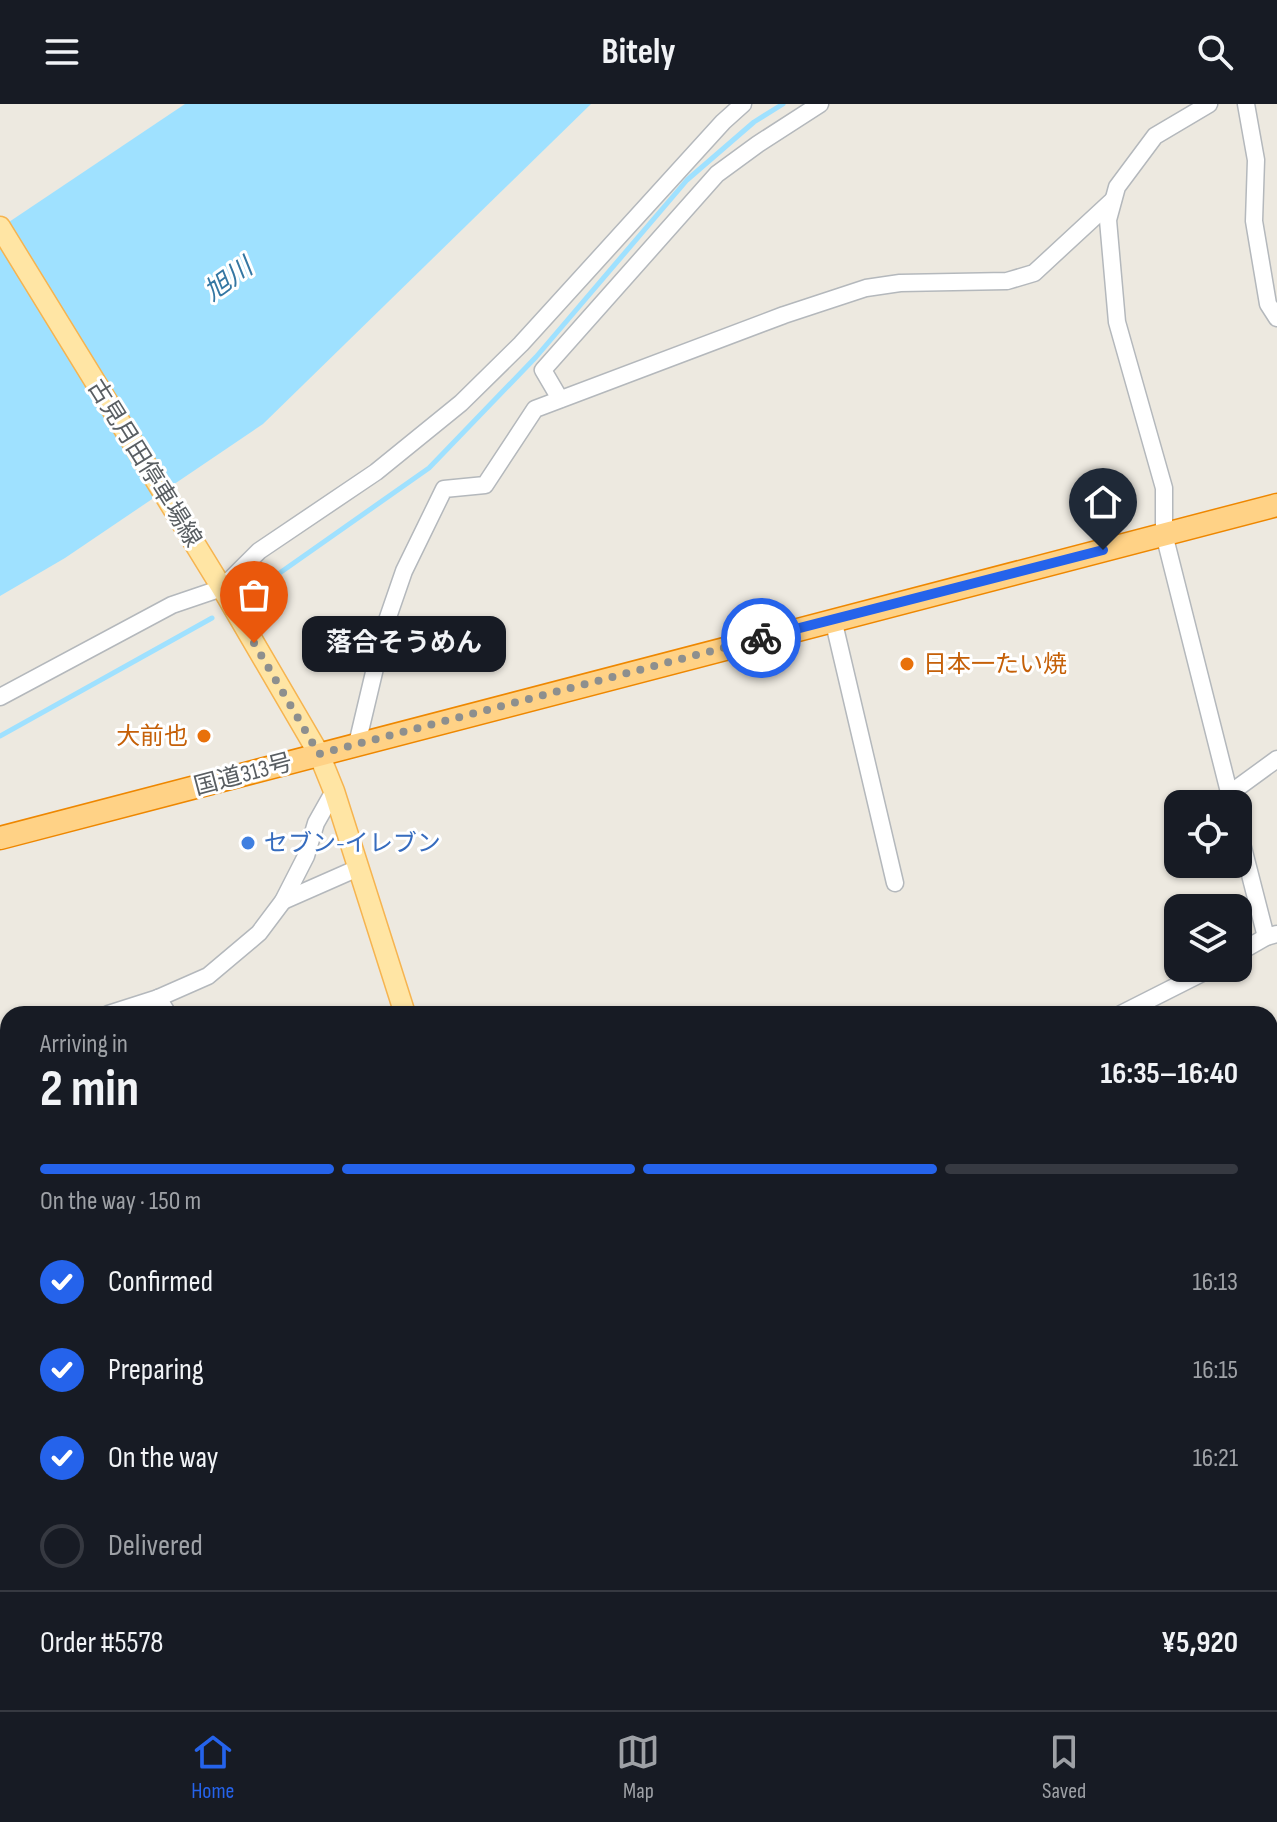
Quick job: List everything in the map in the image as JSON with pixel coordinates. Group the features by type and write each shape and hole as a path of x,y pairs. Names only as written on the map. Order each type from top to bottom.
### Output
{"highway":[{"name":"国道313号","path":"0,838 1277,505"}],"main road":[{"name":"古見月田停車場線","path":"0,227 222,588 319,754 334,791 402,1006"}],"street":[{"path":"0,697 172,605 222,588 259,551 376,472 461,403 521,344 632,219 743,104"},
{"path":"560,399 543,370 717,174 820,104"},
{"path":"1209,104 1155,136 1117,187 1108,220 1117,322 1164,488 1164,534 1229,790"},
{"path":"1246,104 1256,160 1254,221 1268,304 1277,318"},
{"path":"357,744 385,626 404,571 444,489 485,485 535,409 784,315 866,288 900,283 1007,281 1034,273 1113,200"},
{"path":"833,619 895,883"},
{"path":"1241,790 1277,759"},
{"path":"133,1006 208,976 259,933 283,901 306,856 316,823 334,791"},
{"path":"283,901 358,868"},
{"path":"1252,872 1272,936 1252,946"},
{"path":"1137,1006 1184,982"},
{"path":"158,998 163,1006"}],"water":[{"name":"旭川","path":"185,104 591,104 263,424 65,558 0,596 0,228"}],"waterway":[{"path":"254,591 429,468 536,357 687,180 754,122 783,104"},
{"path":"0,736 212,618"}],"way so far":[{"path":"254,643 319,754 761,638"}],"place":[{"name":"落合そうめん","path":"254,643"},
{"name":"日本一たい焼","path":"907,664"},
{"name":"大前也","path":"204,736"},
{"name":"セブン-イレブン","path":"248,843"}],"route":[{"path":"761,638 1103,550"}]}
